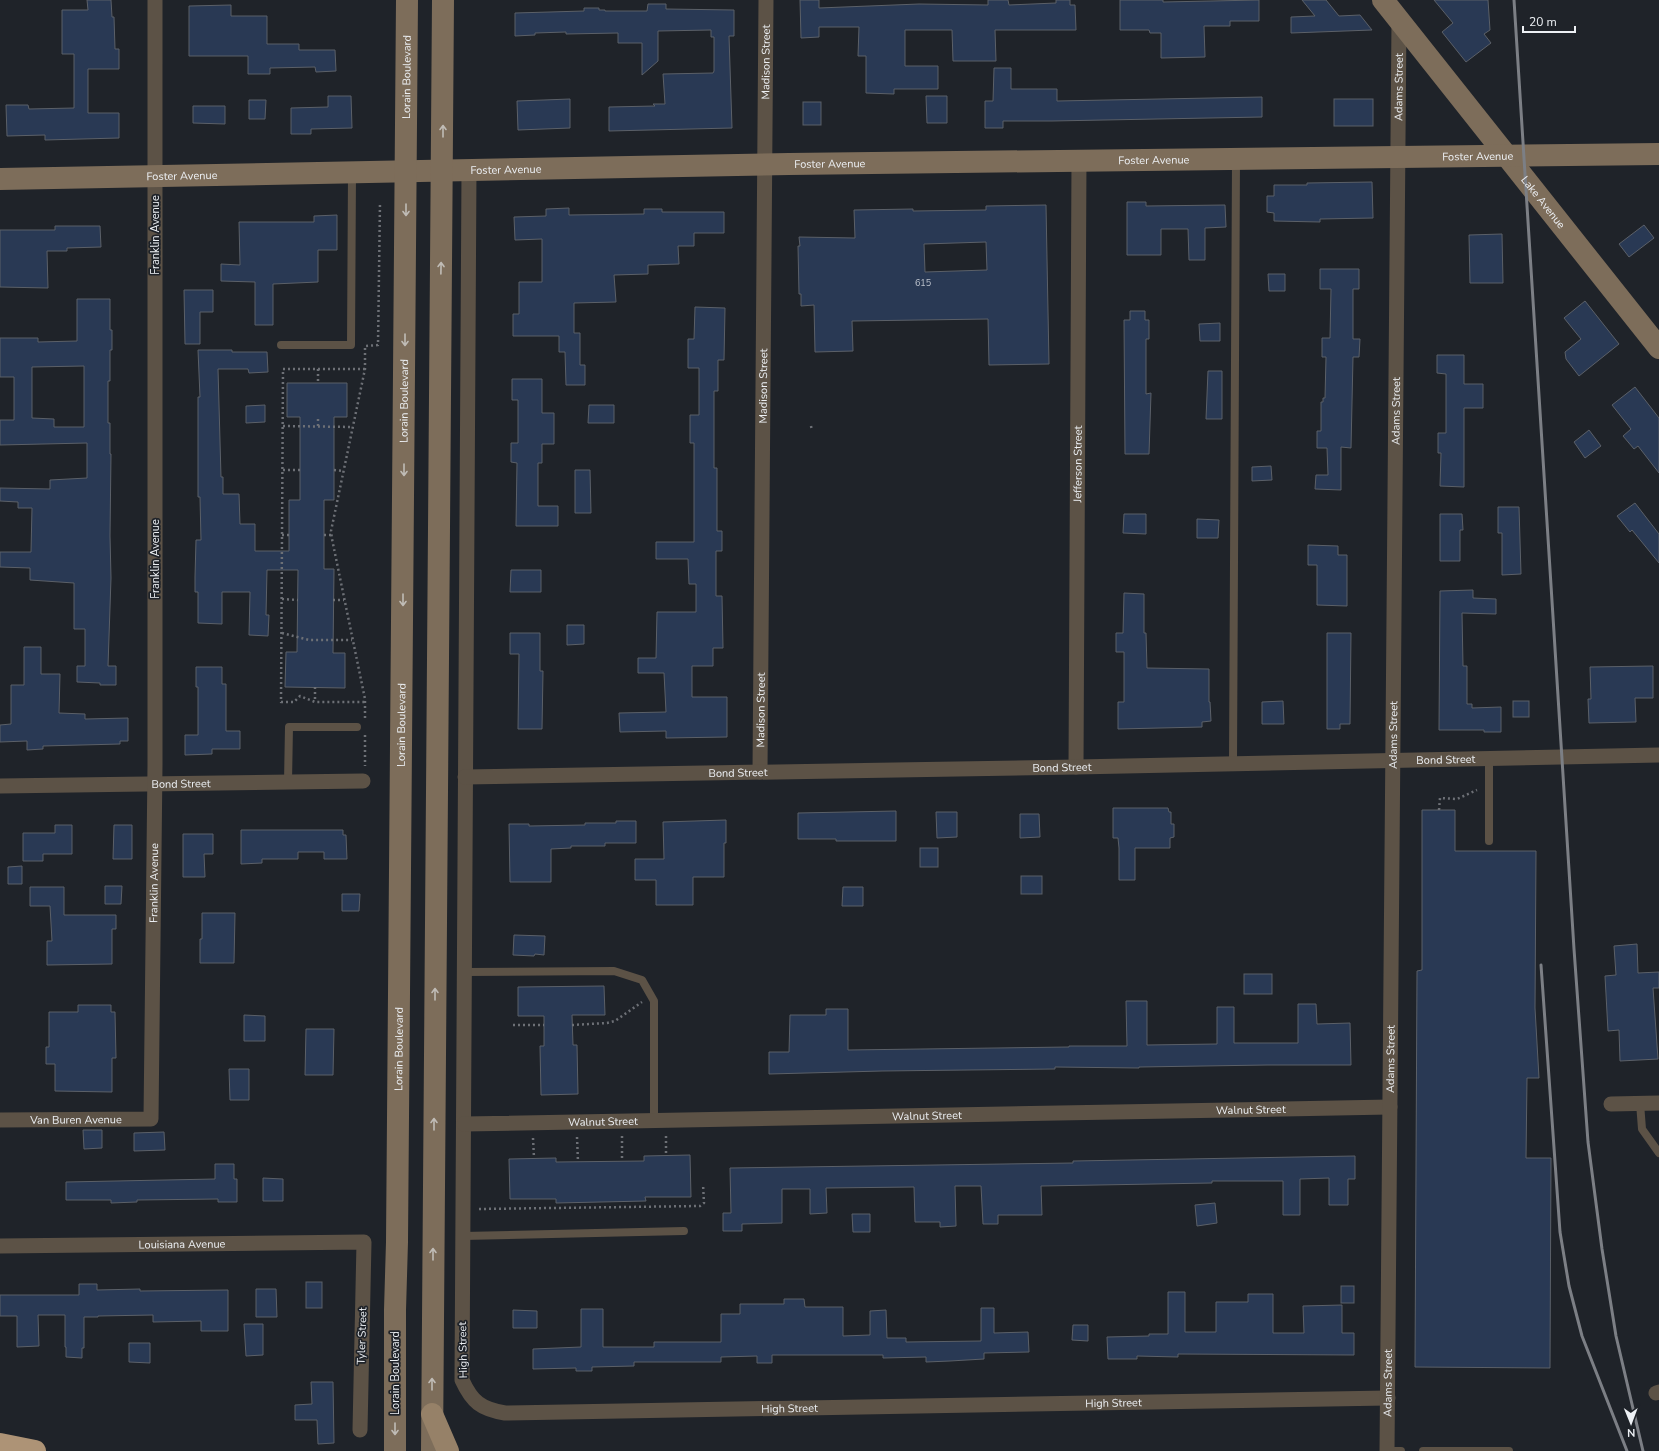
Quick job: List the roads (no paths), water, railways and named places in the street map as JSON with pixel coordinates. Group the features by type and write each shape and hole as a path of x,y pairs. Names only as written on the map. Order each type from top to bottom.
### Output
{"highway":[{"path":"0,1444 35,1451"}],"main road":[{"name":"Lorain Boulevard","path":"395,1451 407,171 407,0"},
{"path":"432,1451 443,0"},
{"name":"Lake Avenue","path":"1383,0 1659,348"},
{"name":"Foster Avenue","path":"0,179 442,170 1079,160 1659,154"},
{"path":"432,1414 448,1451"}],"street":[{"name":"Franklin Avenue","path":"151,1119 155,783 155,0"},
{"name":"Madison Street","path":"760,772 766,0"},
{"name":"Adams Street","path":"1387,1451 1399,20"},
{"name":"Jefferson Street","path":"1076,768 1079,160"},
{"path":"464,1124 469,170"},
{"name":"Bond Street","path":"466,777 1076,768 1659,755"},
{"name":"Bond Street","path":"0,786 288,782 364,776"},
{"path":"1611,1104 1659,1103"},
{"name":"Walnut Street","path":"464,1124 1390,1107"},
{"name":"Van Buren Avenue","path":"0,1120 151,1119"},
{"name":"High Street","path":"464,1124 462,1380 468,1394 478,1404 490,1411 513,1413 1388,1398"},
{"name":"Louisiana Avenue","path":"0,1246 364,1242"},
{"name":"Tyler Street","path":"360,1430 364,1242"}],"lane":[{"path":"1233,764 1236,159"},
{"path":"281,345 352,345 352,172"},
{"path":"288,782 289,727 361,726"},
{"path":"1489,758 1489,841"},
{"path":"464,972 614,971 642,980 654,1001 654,1120"},
{"path":"1640,1103 1642,1128 1659,1153"},
{"path":"463,1236 684,1230"},
{"path":"1387,1451 1402,1451"},
{"path":"1423,1451 1509,1451"}],"railway":[{"path":"1514,0 1574,949 1588,1142 1602,1249 1616,1336 1643,1451"},
{"path":"1541,965 1560,1232 1569,1286 1582,1336 1627,1451"}]}
